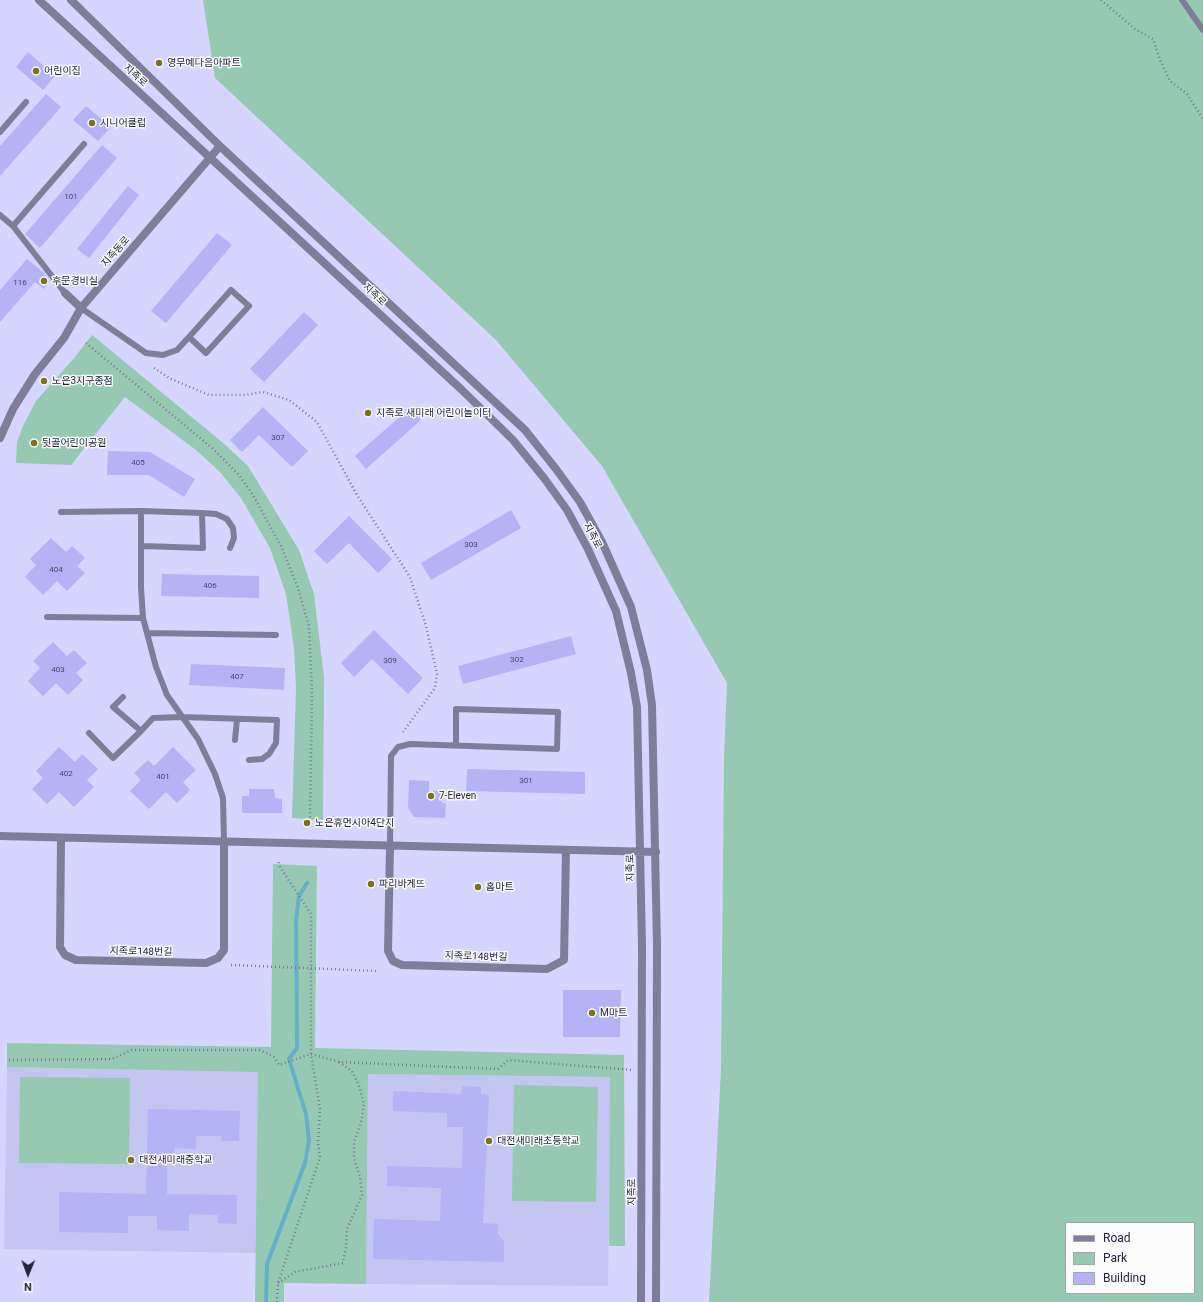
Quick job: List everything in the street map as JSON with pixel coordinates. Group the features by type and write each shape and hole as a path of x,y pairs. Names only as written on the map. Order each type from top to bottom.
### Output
{"street":[{"name":"지족로","path":"39,0 433,363 513,440 544,478 567,510 588,549 616,612 631,673 636,707 642,945 641,1302"},
{"name":"지족로","path":"71,0 220,146 472,379 525,430 580,502 602,542 630,606 647,670 652,705 656,852 656,1302"},
{"name":"지족동로","path":"0,438 13,410 35,374 64,338 81,308 220,146"},
{"path":"66,293 81,308"},
{"path":"0,836 656,852"},
{"name":"지족로148번길","path":"61,838 60,947 65,956 76,960 206,963 218,958 224,950 224,842"},
{"name":"지족로148번길","path":"390,846 388,951 393,961 402,965 547,969 564,960 566,850"}],"lane":[{"path":"1182,0 1203,30"},
{"path":"0,132 26,102"},
{"path":"13,226 84,144"},
{"path":"0,215 13,226 66,293"},
{"path":"81,308 146,353 163,355 177,350 231,290 249,306 206,353 189,337"},
{"path":"61,512 142,511 216,514 227,519 233,528 234,538 230,548"},
{"path":"142,511 141,588 147,633 156,667 167,695 198,739 215,774 224,798 224,842"},
{"path":"142,546 203,548 202,513"},
{"path":"47,617 144,618"},
{"path":"147,633 276,635"},
{"path":"123,697 113,707 141,731"},
{"path":"390,846 391,756 398,747 410,744 557,749 558,712 456,709 456,745"},
{"path":"89,733 113,758 153,718 182,717 277,720 276,743 269,754 262,759 249,760"},
{"path":"235,740 237,719"}],"path":[{"path":"1101,0 1135,29 1153,39 1160,60 1170,81 1187,94 1203,119"},
{"path":"86,343 212,448 239,475 254,495 281,546 298,588 309,626 312,693 310,819"},
{"path":"154,368 171,379 209,395 244,395 263,392 289,400 317,422 357,495 410,577 426,626 438,674 435,688 403,732"},
{"path":"277,1302 278,1283 320,1157 318,1143 320,1109 311,1054 311,914 280,867 278,860"},
{"path":"231,965 377,971"},
{"path":"9,1060 112,1059 132,1050 260,1050 274,1057 279,1064 297,1060 311,1054 339,1062 498,1069 508,1060 633,1070"},
{"path":"278,1283 295,1272 344,1263 347,1229 362,1194 354,1158 354,1142 361,1123 364,1104 359,1086 352,1071 339,1062"}],"shaded area":[{"name":"대전새미래중학교","path":"7,1067 258,1071 256,1253 4,1249"},
{"name":"대전새미래초등학교","path":"368,1074 611,1077 608,1286 366,1284"}],"green space":[{"path":"203,0 1203,0 1203,1302 709,1302 721,1069 724,759 727,683 602,466 496,340 215,78"},
{"path":"92,335 222,442 248,466 299,550 314,594 324,677 323,820 292,818 296,689 294,648 286,594 270,548 241,498 220,472 196,450 125,397 71,465 16,463 17,442 23,426 36,401 75,357"},
{"path":"273,864 317,866 315,1048 624,1055 625,1246 609,1246 610,1077 368,1074 366,1284 284,1283 284,1302 255,1302 258,1072 7,1067 7,1043 271,1047"},
{"path":"20,1077 130,1078 129,1164 19,1163"},
{"path":"514,1085 598,1087 596,1202 512,1201"}],"building":[{"name":"어린이집","path":"28,52 55,76 43,90 16,67"},
{"path":"46,94 61,107 0,176 0,146"},
{"name":"시니어클럽","path":"86,106 111,127 98,141 73,120"},
{"path":"102,145 117,158 40,248 25,234"},
{"path":"128,186 139,195 89,258 77,249"},
{"path":"217,233 232,245 166,323 151,311"},
{"path":"27,259 43,272 50,281 44,289 35,282 0,322 0,290"},
{"path":"304,312 318,325 264,382 250,369"},
{"path":"263,407 308,451 292,467 259,435 242,452 230,440"},
{"path":"410,408 421,420 366,469 355,456"},
{"path":"108,451 150,452 195,479 184,497 149,475 107,475"},
{"path":"511,510 521,528 431,580 421,563"},
{"path":"349,516 392,559 378,573 349,543 327,564 314,551"},
{"path":"51,538 66,552 72,546 85,558 77,566 85,573 67,591 57,581 43,595 25,577 36,565 30,559"},
{"path":"162,574 259,576 259,598 161,596"},
{"path":"374,630 423,678 408,694 372,659 354,677 341,663"},
{"path":"571,636 576,654 463,684 458,666"},
{"path":"53,642 67,656 74,650 87,663 76,673 83,680 68,695 56,683 43,696 28,681 40,668 33,661"},
{"path":"191,664 285,668 284,690 189,685"},
{"path":"59,747 75,762 82,754 98,769 87,780 94,787 74,807 59,792 47,804 32,789 43,778 36,771"},
{"path":"173,747 196,770 183,782 190,790 177,803 166,792 149,809 130,791 141,780 134,773 148,760 154,766"},
{"path":"467,769 585,772 585,794 466,791"},
{"path":"409,780 429,781 429,791 443,791 442,803 446,803 445,818 414,817 408,808"},
{"path":"249,789 274,789 275,798 282,799 282,813 242,813 242,796 249,796"},
{"name":"M마트","path":"563,990 621,990 620,1037 563,1037"},
{"path":"462,1086 481,1087 481,1094 489,1095 483,1223 498,1224 498,1234 504,1242 504,1262 373,1259 374,1219 440,1221 441,1188 387,1186 387,1166 462,1168 463,1127 447,1127 447,1113 393,1111 393,1091 461,1094"},
{"path":"148,1109 240,1111 239,1141 221,1141 221,1136 196,1136 196,1149 174,1148 174,1153 167,1153 167,1194 237,1195 237,1224 218,1223 218,1215 189,1214 189,1231 157,1230 157,1216 128,1216 128,1233 59,1232 59,1192 146,1194"}],"waterway":[{"path":"266,1302 267,1264 305,1163 309,1140 306,1114 289,1059 297,1048 296,920 299,896 307,883"}],"place":[{"name":"영무예다음아파트","path":"159,63"},
{"name":"어린이집","path":"36,71"},
{"name":"시니어클럽","path":"92,123"},
{"name":"후문경비실","path":"44,281"},
{"name":"노은3지구종점","path":"44,381"},
{"name":"지족로 새미래 어린이놀이터","path":"368,413"},
{"name":"뒷골어린이공원","path":"34,443"},
{"name":"7-Eleven","path":"431,796"},
{"name":"노은휴먼시아4단지","path":"307,823"},
{"name":"파리바게뜨","path":"371,884"},
{"name":"홈마트","path":"478,887"},
{"name":"M마트","path":"592,1013"},
{"name":"대전새미래초등학교","path":"489,1141"},
{"name":"대전새미래중학교","path":"131,1160"}]}
